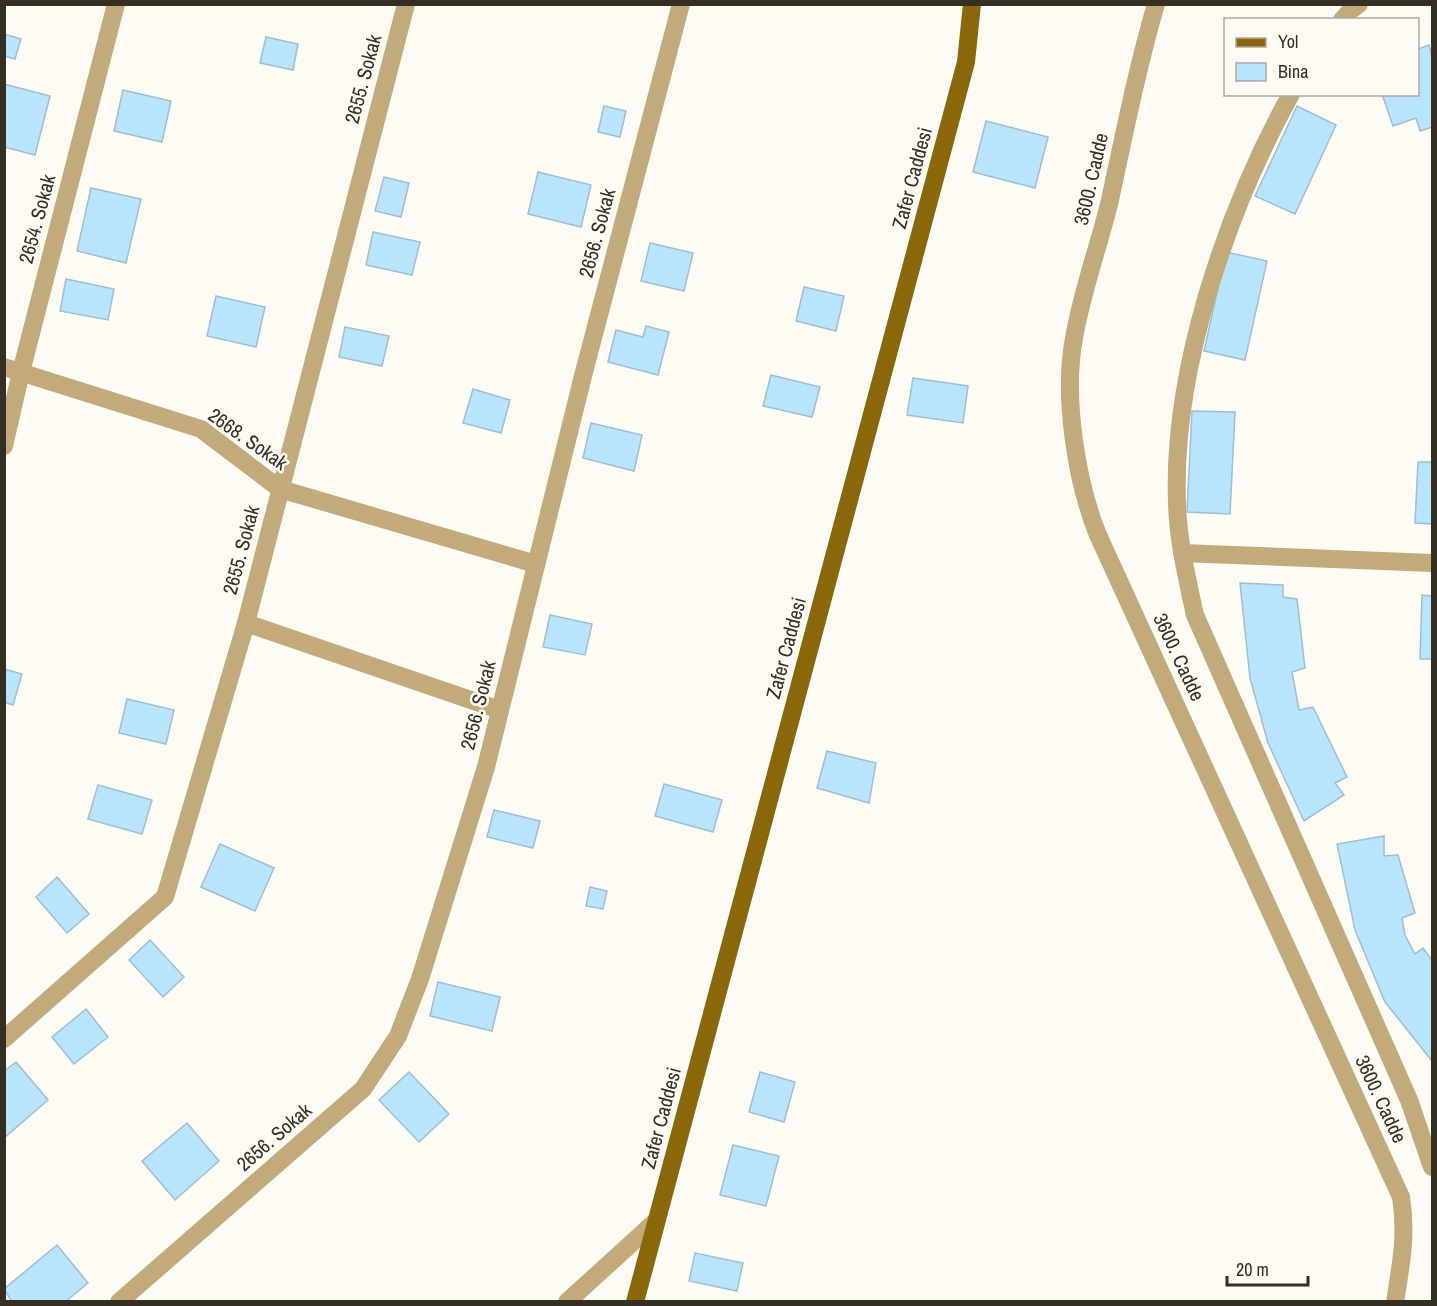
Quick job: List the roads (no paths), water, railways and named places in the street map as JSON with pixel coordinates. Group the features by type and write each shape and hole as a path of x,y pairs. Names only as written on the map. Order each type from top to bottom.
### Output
{"main road":[{"name":"Zafer Caddesi","path":"635,1302 966,62 972,4"}],"street":[{"name":"2654. Sokak","path":"4,446 13,369 116,4"},
{"name":"2655. Sokak","path":"4,1039 165,897 246,623 406,4"},
{"name":"2656. Sokak","path":"119,1302 363,1089 398,1036 420,979 486,767 584,372 681,4"},
{"name":"3600. Cadde","path":"1156,4 1103,230 1073,340 1071,391 1074,437 1081,480 1088,509 1098,535 1401,1197 1405,1230 1395,1302"},
{"path":"1344,18 1359,4"},
{"path":"1290,96 1242,196 1196,336 1178,434 1176,503 1182,552 1195,615 1409,1100 1426,1125 1432,1167"},
{"name":"2668. Sokak","path":"13,369 201,429 280,489 536,564"},
{"path":"1182,552 1432,563"},
{"path":"246,623 500,710"},
{"path":"567,1302 657,1221"}]}
